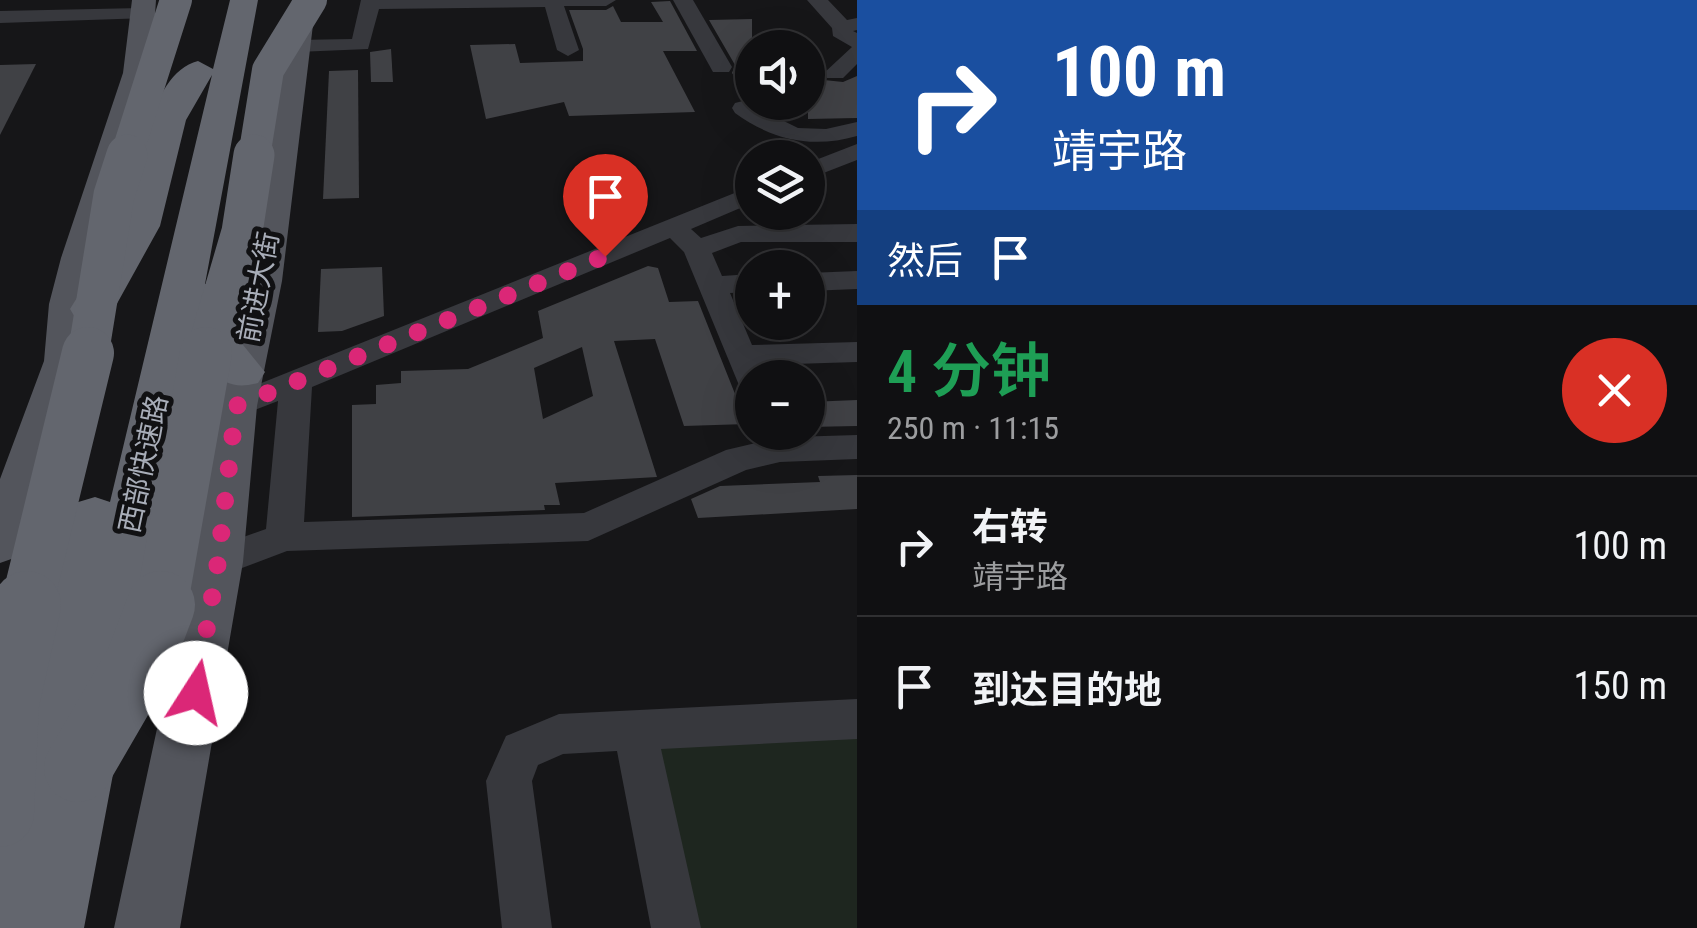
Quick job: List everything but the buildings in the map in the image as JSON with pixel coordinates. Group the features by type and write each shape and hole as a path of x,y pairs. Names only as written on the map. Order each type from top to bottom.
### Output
{"highway":[{"name":"西部快速路","path":"0,922 186,197 248,64 244,0"},
{"path":"238,389 208,332 241,86 278,0"},
{"name":"西部快速路","path":"169,4 248,64"},
{"path":"0,814 6,703 37,559 83,386 114,195 169,4"},
{"path":"64,361 143,216 168,116 182,87 248,64"},
{"path":"78,768 139,663 159,618 203,364 242,232 248,64"},
{"name":"西部快速路","path":"46,928 186,197"}],"main road":[{"name":"前进大街","path":"147,928 218,562 238,389 263,281 248,64 308,0"},
{"path":"0,544 64,361 68,304 79,258 137,73 169,4"}],"street":[{"path":"248,64 361,45 371,1 606,0"},
{"path":"683,0 722,67"},
{"path":"817,0 852,31"},
{"path":"553,1 568,50"},
{"path":"0,17 169,4"},
{"path":"836,73 857,52"},
{"path":"762,120 784,134 830,136 857,129"},
{"path":"825,165 857,152"},
{"path":"238,389 296,384 735,201"},
{"path":"674,227 697,249 744,360"},
{"path":"697,249 738,234 857,234"},
{"path":"825,281 857,280"},
{"path":"712,285 735,284"},
{"path":"802,360 857,352"},
{"path":"284,538 296,384"},
{"path":"825,445 857,447"},
{"path":"218,562 284,538 588,527 757,450"},
{"path":"528,928 510,781 522,752 559,734 857,719"},
{"path":"635,730 676,928"}],"shaded area":[{"path":"857,719 857,928 676,928 635,730"}],"route":[{"path":"196,693 218,562 236,406 605,256"}]}
